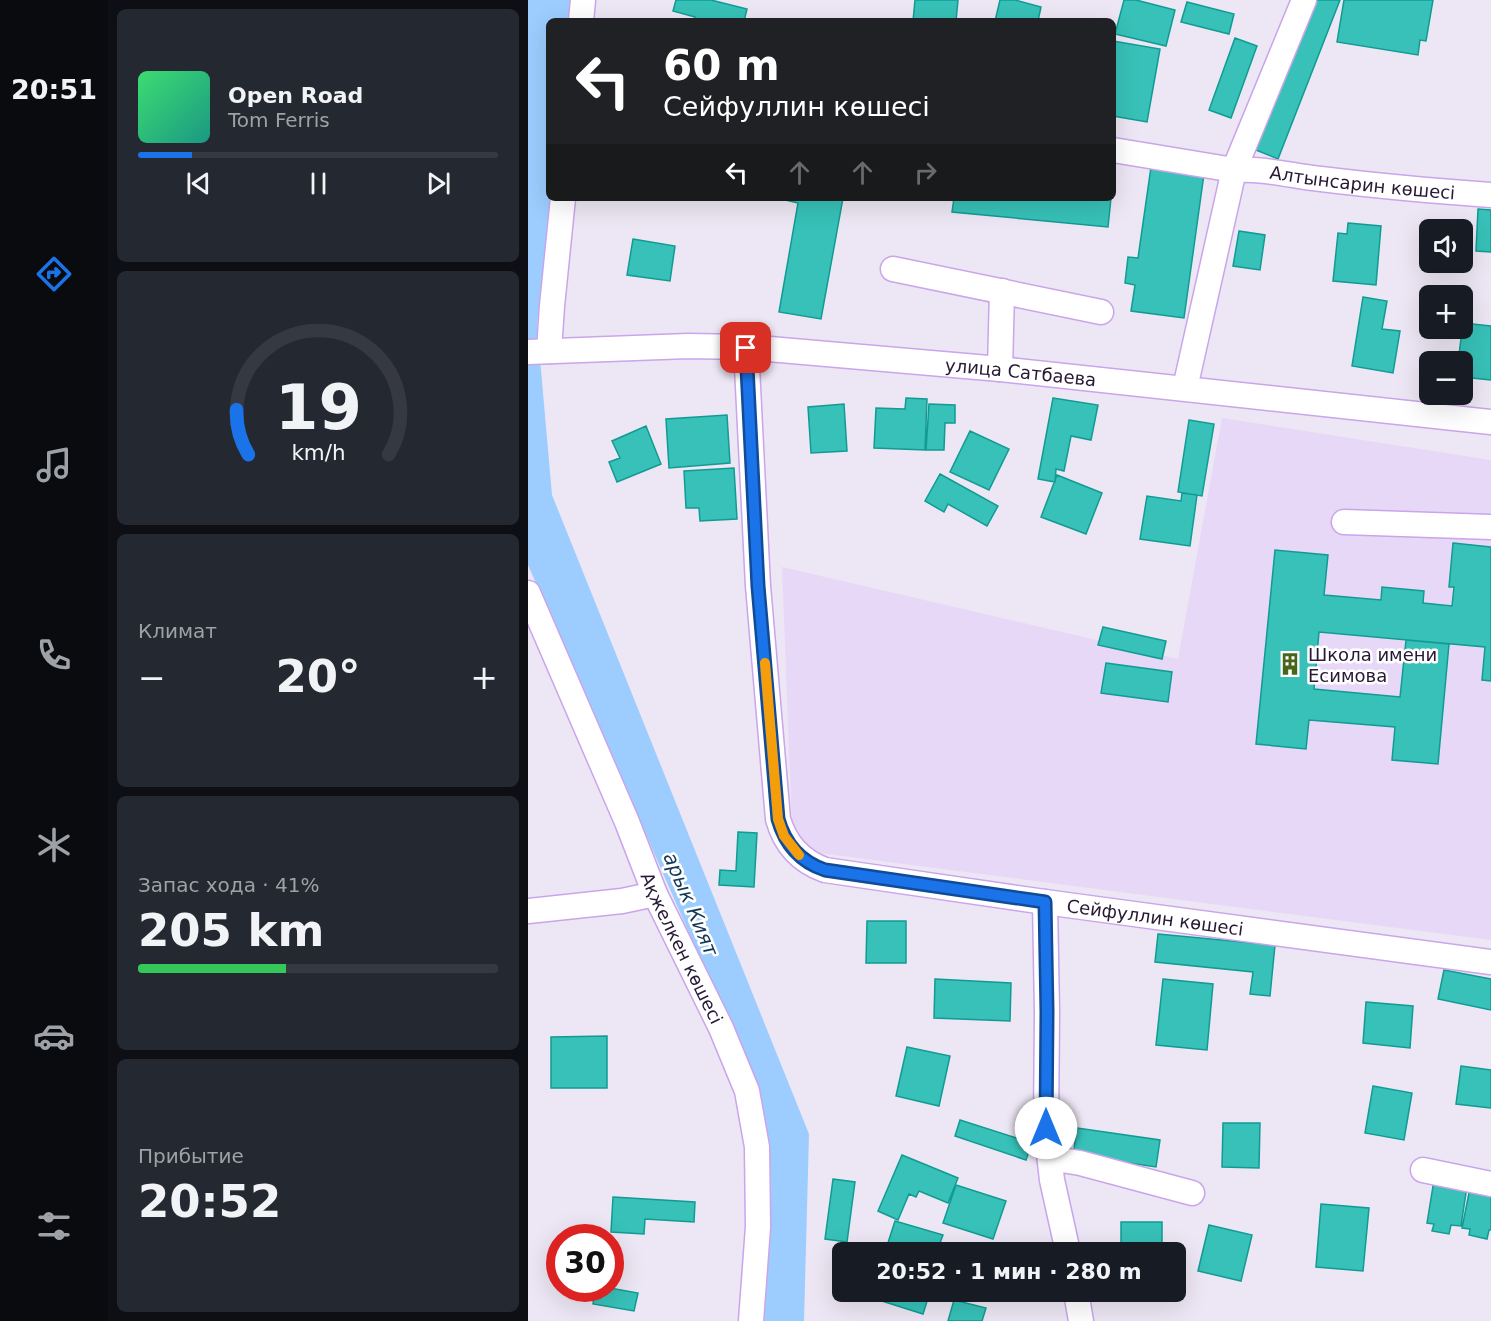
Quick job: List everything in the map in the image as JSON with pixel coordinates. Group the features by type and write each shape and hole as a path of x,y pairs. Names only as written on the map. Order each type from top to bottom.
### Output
{"street":[{"path":"581,18 583,0"},
{"path":"1185,388 1234,170 1304,0"},
{"name":"Алтынсарин көшесі","path":"1116,150 1234,170 1254,169 1395,188 1491,195"},
{"path":"539,352 552,306 563,201"},
{"path":"893,268 1101,312"},
{"path":"1000,369 1002,291"},
{"name":"улица Сатбаева","path":"539,352 688,346 746,348 1000,369 1491,422"},
{"name":"Сейфуллин көшесі","path":"746,348 758,586 778,819 784,836 805,861 825,870 1491,962"},
{"path":"1344,522 1491,527"},
{"name":"Ақжелкен көшесі","path":"528,593 627,822 655,894 722,1028 747,1091 757,1146 758,1227 751,1321"},
{"path":"528,911 622,901 655,894"},
{"path":"1045,902 1046,1128 1052,1180 1066,1242"},
{"path":"1050,1158 1080,1163 1192,1192"},
{"path":"1423,1170 1491,1184"},
{"path":"1078,1302 1081,1321"}],"shaded area":[{"path":"1222,418 1491,460 1491,940 811,852 792,827 782,567 1178,659"}],"water":[{"name":"арык Кият","path":"528,0 573,0 571,18 546,18 546,201 551,201 537,325 552,495 809,1134 804,1321 764,1321 771,1179 755,1101 739,1047 528,565"}],"building":[{"path":"676,0 711,0 747,9 745,18 695,18 673,11"},
{"path":"915,0 958,0 956,18 913,18"},
{"path":"1000,0 1015,0 1041,7 1039,18 996,18"},
{"path":"1124,0 1136,0 1175,10 1166,46 1116,34"},
{"path":"1315,0 1340,0 1278,159 1256,150"},
{"path":"1344,0 1433,0 1426,41 1420,40 1418,55 1337,42"},
{"path":"1187,2 1234,14 1229,34 1181,22"},
{"path":"1235,38 1257,46 1231,118 1209,110"},
{"path":"1116,42 1160,49 1147,122 1116,117"},
{"path":"1151,167 1204,174 1184,318 1131,311 1135,285 1125,283 1128,257 1138,258"},
{"path":"790,201 842,201 821,319 779,312 798,203"},
{"path":"954,201 1111,201 1108,227 952,212"},
{"path":"1478,209 1491,210 1491,252 1476,251"},
{"path":"1348,223 1381,226 1376,285 1333,281 1338,233 1347,234"},
{"path":"1239,231 1265,235 1260,270 1233,266"},
{"path":"633,239 675,246 670,281 627,275"},
{"path":"1363,297 1387,301 1382,329 1400,331 1393,373 1352,366"},
{"path":"1473,324 1491,326 1491,380 1473,378 1473,351 1459,351 1461,339 1473,339"},
{"path":"906,398 927,399 925,450 874,448 876,408 905,409"},
{"path":"1053,398 1098,405 1091,440 1071,436 1064,471 1056,469 1055,482 1038,479"},
{"path":"844,404 847,451 811,453 808,407"},
{"path":"929,404 955,405 955,423 945,423 944,450 926,450"},
{"path":"727,415 730,463 669,468 666,419"},
{"path":"1189,420 1214,424 1202,496 1178,492"},
{"path":"646,426 661,464 617,482 609,462 620,458 612,441"},
{"path":"970,431 1009,449 989,490 950,472"},
{"path":"734,468 737,519 700,521 699,508 686,508 684,471"},
{"path":"940,474 998,506 987,526 948,504 944,512 925,501"},
{"path":"1057,475 1102,493 1086,534 1041,517"},
{"path":"1182,493 1197,495 1190,546 1140,539 1147,496 1181,501"},
{"name":"Школа имени Есимова","path":"1453,543 1491,547 1491,681 1482,680 1485,647 1319,632 1314,689 1400,697 1406,640 1449,644 1438,764 1392,760 1395,727 1309,720 1306,749 1256,744 1275,550 1328,555 1324,595 1381,600 1382,587 1424,591 1423,603 1452,606 1454,587 1449,587"},
{"path":"1103,627 1166,641 1162,659 1098,645"},
{"path":"1106,663 1172,672 1168,702 1101,693"},
{"path":"738,832 757,833 754,887 719,885 720,870 736,871"},
{"path":"867,921 906,921 906,963 866,963"},
{"path":"1158,934 1275,945 1270,996 1250,994 1253,972 1155,962"},
{"path":"1444,970 1491,979 1491,1010 1438,999"},
{"path":"935,979 1011,983 1010,1021 934,1018"},
{"path":"1163,979 1213,984 1207,1050 1156,1045"},
{"path":"1366,1002 1413,1006 1410,1048 1363,1043"},
{"path":"607,1036 607,1088 551,1088 551,1037"},
{"path":"907,1047 950,1056 939,1106 896,1096"},
{"path":"1461,1066 1491,1070 1491,1108 1456,1104"},
{"path":"1373,1086 1412,1093 1404,1140 1365,1133"},
{"path":"960,1120 1032,1143 1026,1160 955,1136"},
{"path":"1223,1123 1260,1123 1259,1168 1222,1167"},
{"path":"1077,1128 1160,1140 1156,1167 1082,1156 1074,1149"},
{"path":"902,1155 958,1178 948,1203 919,1191 916,1197 909,1194 898,1220 878,1211"},
{"path":"833,1179 855,1182 847,1242 825,1239"},
{"path":"1434,1180 1467,1186 1461,1226 1451,1225 1449,1234 1432,1231 1434,1224 1427,1223"},
{"path":"956,1185 1006,1201 993,1239 943,1223"},
{"path":"1470,1188 1491,1192 1491,1230 1489,1230 1487,1239 1469,1235 1470,1229 1462,1228"},
{"path":"613,1197 695,1202 694,1222 645,1219 644,1234 624,1233 624,1224 611,1224"},
{"path":"1321,1204 1369,1208 1363,1271 1316,1267"},
{"path":"895,1221 943,1235 940,1242 888,1242"},
{"path":"1121,1222 1162,1222 1162,1242 1121,1242"},
{"path":"1209,1225 1252,1235 1241,1281 1198,1271"},
{"path":"624,1290 638,1293 634,1311 593,1304 593,1302 624,1302"},
{"path":"885,1302 927,1302 923,1314"},
{"path":"953,1302 986,1308 982,1321 948,1321"}],"slow traffic":[{"path":"765,663 778,819 784,836 799,855"}],"place":[{"name":"Школа имени Есимова","path":"1290,664"}],"route":[{"path":"746,348 758,586 780,827 784,836 805,861 825,870 1045,902 1046,1128"}]}
